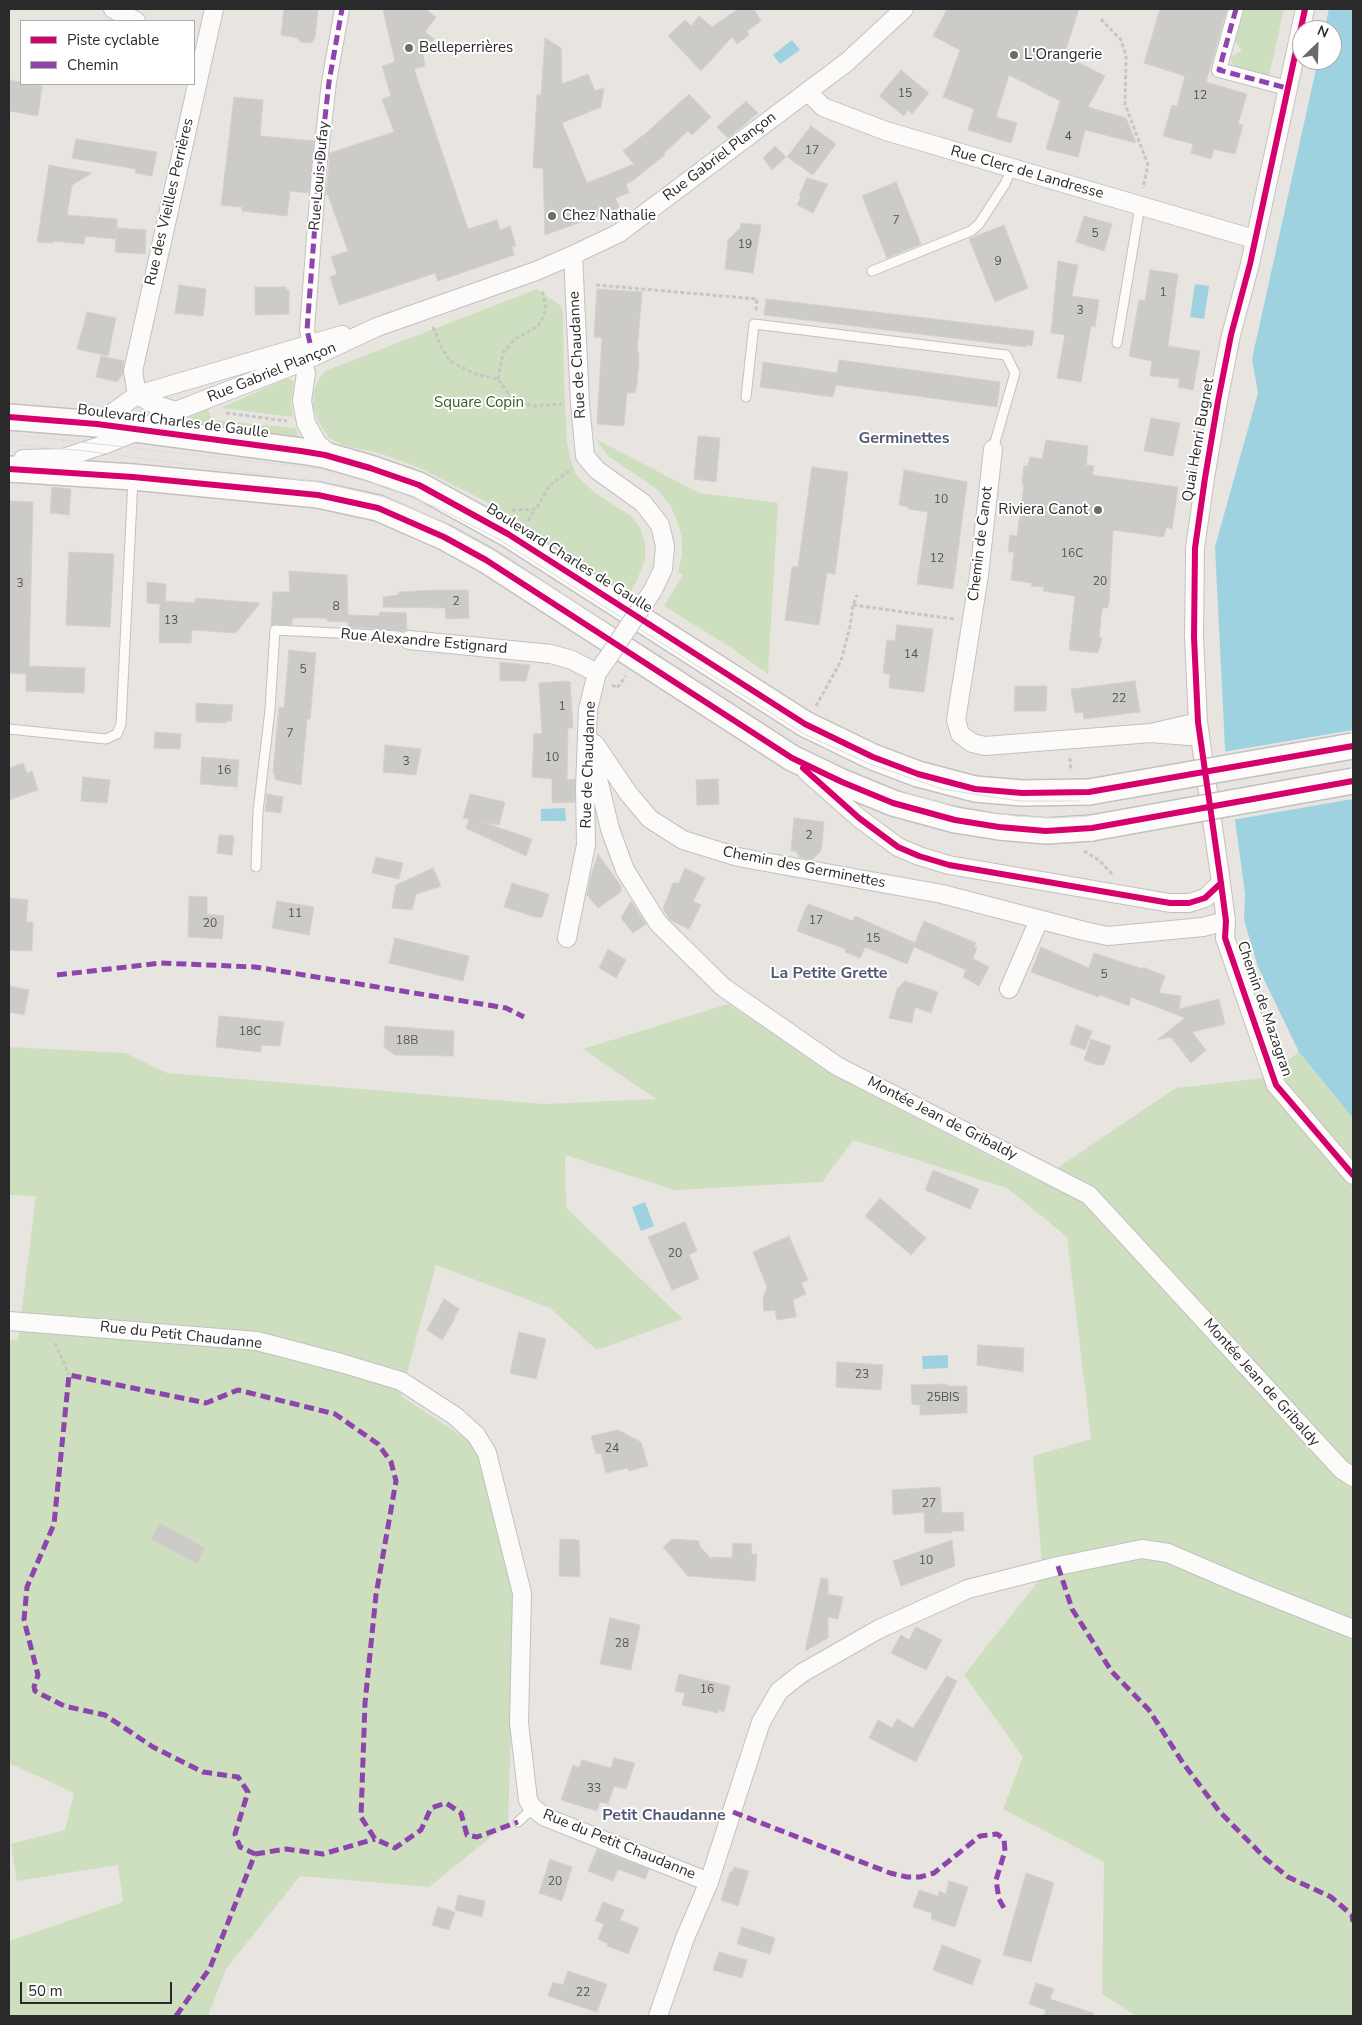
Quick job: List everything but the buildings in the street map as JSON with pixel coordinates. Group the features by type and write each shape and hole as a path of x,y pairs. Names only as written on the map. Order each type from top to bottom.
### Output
{"main road":[{"name":"Boulevard Charles de Gaulle","path":"9,417 97,424 301,451 370,468 419,485 508,534 805,724 873,757 918,774 975,788 1022,793 1089,792 1353,746"},
{"path":"9,469 133,477 318,495 378,508 444,537 486,560 792,758 842,782 893,803 955,820 1087,838 1353,781"}],"street":[{"path":"113,9 134,20"},
{"name":"Rue des Vieilles Perrières","path":"195,69 198,54 214,9"},
{"name":"Rue Louis Dufay","path":"310,344 307,330 319,170 329,82 342,9"},
{"name":"Rue Gabriel Plançon","path":"97,424 137,395 276,353 377,327 536,271 573,256 618,233 847,62 904,9"},
{"path":"1236,9 1219,70 1286,88"},
{"name":"Quai Henri Bugnet","path":"1222,883 1199,729 1194,637 1195,548 1204,478 1218,401 1305,9"},
{"name":"Rue des Vieilles Perrières","path":"137,395 133,371 134,364 192,85"},
{"name":"Rue Clerc de Landresse","path":"808,92 823,106 886,131 1254,239"},
{"name":"Rue de Chaudanne","path":"568,938 586,846 585,788 588,708 602,666 653,590 663,569 665,546 660,525 643,503 597,470 586,456 580,404 573,256"},
{"name":"Rue Gabriel Plançon","path":"9,460 63,458 106,444 141,430 176,411 302,362 377,327"},
{"path":"276,353 295,357 302,362 306,373 302,401 306,423 317,443 336,459"},
{"path":"137,395 154,404 176,411"},
{"name":"Chemin de Canot","path":"993,449 972,621 956,720 960,734 972,743 985,746 1151,733 1188,736 1199,729"},
{"name":"Rue Alexandre Estignard","path":"409,640 551,654 602,666"},
{"name":"Chemin des Germinettes","path":"587,733 628,793 650,819 683,840 738,858 942,894 1108,936 1203,927 1226,921"},
{"name":"Montée Jean de Gribaldy","path":"587,733 610,829 625,870 658,923 722,987 837,1066 1089,1195 1341,1469 1353,1477"},
{"path":"792,758 859,818 898,847 949,865 1170,904 1189,903 1205,898 1222,883"},
{"name":"Chemin de Mazagran","path":"1222,883 1226,921 1225,938 1276,1085 1353,1175"},
{"path":"1009,989 1039,920"},
{"name":"Rue du Petit Chaudanne","path":"9,1320 257,1341 401,1381 455,1416 476,1434 487,1453 522,1593 519,1723 528,1800 533,1808 546,1817 709,1882"},
{"path":"658,2016 685,1938 709,1882 761,1722 779,1691 802,1673 879,1629 968,1588 1058,1566 1142,1549 1168,1553 1353,1629"}],"lane":[{"path":"872,271 971,232 979,224 1005,184 1012,168"},
{"path":"1117,343 1140,206"},
{"path":"746,397 754,324"},
{"name":"Chemin de Canot","path":"754,324 1006,355 1014,373 993,449"},
{"path":"9,729 106,739 117,734 121,724 133,477"},
{"name":"Rue Alexandre Estignard","path":"256,867 258,811 270,710 274,630 398,636 409,640"},
{"path":"518,1822 533,1808"}],"path":[{"path":"1101,18 1121,40 1126,56 1125,104 1148,164 1144,181"},
{"path":"498,379 503,353 514,339 538,326 542,319 546,308 541,284"},
{"path":"596,285 757,299 754,324"},
{"path":"433,327 441,347 450,361 475,374 498,379 512,399 532,406 567,404"},
{"path":"220,412 292,421"},
{"path":"510,510 536,509 550,485 574,467"},
{"path":"812,714 841,661 853,605 857,595"},
{"path":"853,605 972,621"},
{"path":"1068,739 1071,773"},
{"path":"1087,838 1087,855 1100,861 1114,876"},
{"path":"46,1323 69,1375"}],"green space":[{"path":"1242,9 1284,9 1269,76 1235,68 1230,57 1242,51 1234,40"},
{"name":"Square Copin","path":"537,289 561,306 563,315 567,442 576,475 595,493 631,516 640,528 645,543 645,560 629,595 485,501 420,468 382,454 343,445 329,438 318,421 313,405 314,390 319,378 325,371"},
{"path":"288,378 294,382 291,401 293,417 221,408"},
{"path":"207,409 213,420 296,428 299,438 185,426 183,420"},
{"path":"596,439 699,493 778,503 768,674 730,647 664,606 683,575 678,572 682,555 682,539 679,526 671,507 658,490 608,456"},
{"path":"728,1004 865,1092 1038,1181 1176,1088 1264,1078 1299,1052 1353,1118 1353,2016 1136,2016 1102,1994 1104,1862 1003,1809 1023,1757 964,1675 1043,1575 1033,1456 1091,1439 1067,1237 1007,1188 853,1140 822,1182 675,1190 565,1155 566,1208 683,1319 597,1350 550,1308 436,1265 401,1396 477,1446 515,1605 508,1823 429,1887 300,1876 226,1969 208,2016 9,2016 9,1941 123,1902 118,1865 17,1881 11,1844 65,1830 74,1793 9,1763 9,1340 18,1340 36,1196 9,1195 9,1047 125,1053 167,1073 544,1104 656,1099 583,1049"}],"water":[{"path":"1329,9 1353,9 1353,1118 1299,1052 1258,967 1244,920 1245,893 1225,748 1215,547 1258,393 1252,359 1316,70 1342,70 1342,20 1326,20"},
{"path":"792,40 800,50 780,64 773,55"},
{"path":"1195,284 1209,286 1204,319 1190,317"},
{"path":"565,808 566,821 541,821 541,809"},
{"path":"645,1202 654,1226 641,1231 632,1207"},
{"path":"948,1355 948,1368 923,1369 922,1356"}],"pier":[{"path":"1353,730 1353,799 1232,820 1223,752"}],"tram line":[{"path":"9,434 321,469 386,487 440,509 500,540 804,734 870,764 942,789 1019,801 1090,801 1353,756"},
{"path":"9,444 86,451 318,482 384,497 437,519 493,550 800,743 865,776 902,791 939,802 1015,816 1054,818 1091,816 1353,771"}],"marked path":[{"path":"310,343 307,330 319,171 329,82 342,9"},
{"path":"1236,9 1219,70 1287,88"},
{"path":"57,975 161,963 255,967 506,1008 524,1017"},
{"path":"176,2016 210,1968 255,1854 240,1847 235,1834 248,1792 238,1777 203,1772 153,1747 105,1715 64,1706 35,1691 34,1687 38,1675 24,1620 27,1587 54,1524 69,1375 206,1403 238,1390 335,1414 378,1444 391,1462 396,1481 376,1595 365,1703 361,1817 375,1839 395,1848 421,1830 431,1808 446,1803 461,1813 467,1835 477,1837 518,1822"},
{"path":"1058,1566 1072,1609 1112,1672 1149,1710 1183,1763 1219,1811 1266,1859 1288,1877 1331,1897 1352,1915 1353,1922"},
{"path":"733,1812 890,1873 907,1877 920,1877 934,1873 980,1836 997,1834 1004,1839 1005,1851 996,1880 999,1899 1006,1912"},
{"path":"255,1854 286,1849 323,1854 375,1839"}],"cycle path":[{"path":"1305,9 1250,264 1231,335 1218,401 1195,548 1194,637 1198,722 1226,921 1225,938 1276,1085 1353,1175"},
{"path":"9,417 97,424 301,451 325,455 419,485 508,534 805,724 873,757 918,774 975,789 1022,793 1089,792 1353,746"},
{"path":"9,469 133,477 318,495 378,508 444,537 486,560 792,758 842,782 893,803 955,820 999,827 1046,831 1092,828 1353,781"},
{"path":"803,768 859,818 898,847 949,865 1170,903 1189,903 1205,898 1221,883"}],"place":[{"name":"Belleperrières","path":"409,48"},
{"name":"L'Orangerie","path":"1014,55"},
{"name":"Chez Nathalie","path":"552,216"},
{"name":"Riviera Canot","path":"1098,510"}],"district":[{"name":"Germinettes","path":"904,439"},
{"name":"La Petite Grette","path":"829,974"},
{"name":"Petit Chaudanne","path":"664,1816"}]}
